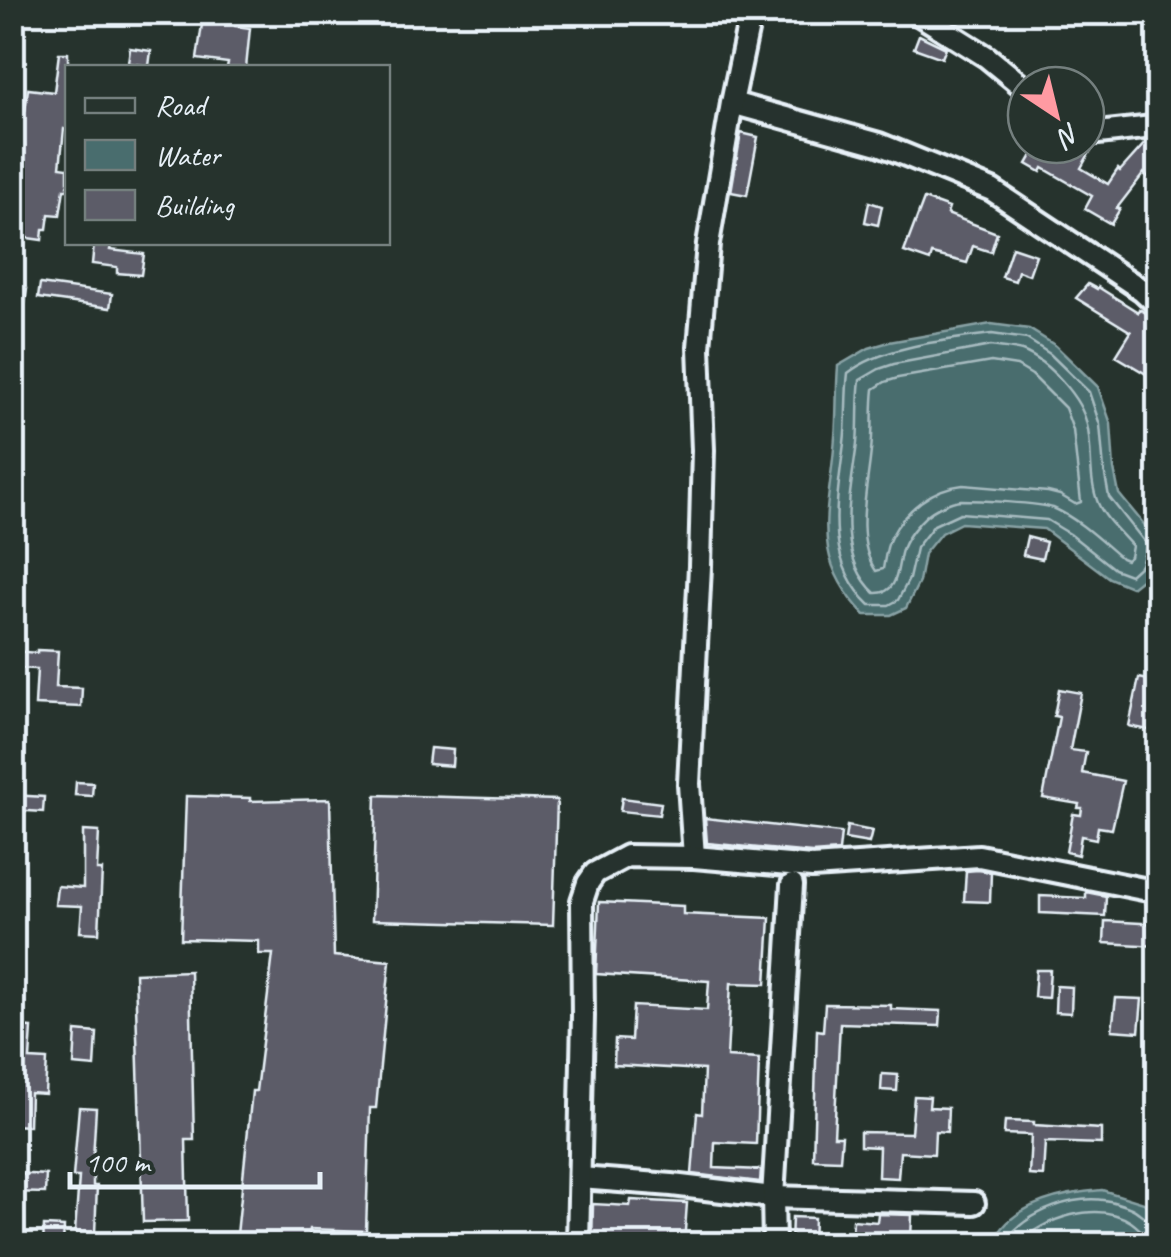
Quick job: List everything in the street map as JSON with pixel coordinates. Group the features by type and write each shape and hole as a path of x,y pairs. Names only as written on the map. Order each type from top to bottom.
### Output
{"street":[{"path":"694,857 689,784 703,450 699,347 708,244 751,12"},
{"path":"915,12 1006,73"},
{"path":"732,103 880,144 992,190 1142,290 1158,305"},
{"path":"1106,131 1153,127 1158,130"},
{"path":"578,1244 582,901 595,873 627,856 812,867 979,856 1158,892"},
{"path":"774,1244 773,1197 792,885"},
{"path":"580,1178 773,1197 974,1203"}],"water":[{"path":"991,324 1029,329 1056,346 1098,387 1111,424 1119,494 1157,540 1151,571 1131,587 1109,578 1044,529 961,523 941,533 924,554 919,582 906,608 891,615 865,615 835,573 826,531 838,366 869,348 889,342"},
{"path":"1102,1190 1144,1203 1158,1219 1158,1244 993,1244 1001,1230 1024,1210 1054,1198"}],"building":[{"path":"203,17 235,20 235,26 250,28 246,65 197,59"},
{"path":"919,35 946,48 942,58 914,48"},
{"path":"130,48 151,51 149,65 128,63"},
{"path":"59,53 68,53 60,167 65,168 65,189 60,215 49,214 42,240 13,236 12,158 16,134 12,133 12,110 25,111 28,89 54,92"},
{"path":"741,133 758,137 747,195 731,192"},
{"path":"1147,141 1158,144 1158,186 1144,173 1117,208 1120,209 1111,224 1085,209 1092,196 1043,168 1041,172 1029,165 1083,165 1081,168 1108,184"},
{"path":"924,199 949,208 947,214 997,233 991,252 973,246 967,263 932,254 930,261 904,252"},
{"path":"869,202 882,206 878,225 865,222"},
{"path":"94,245 111,245 110,250 144,254 141,275 117,273 117,267 92,264"},
{"path":"1012,247 1036,255 1029,275 1018,271 1015,281 1002,277"},
{"path":"40,284 112,294 110,308 38,298"},
{"path":"1088,284 1158,320 1158,381 1116,356 1131,332 1076,298"},
{"path":"12,287 27,289 24,310 12,308"},
{"path":"1027,537 1046,542 1042,559 1023,555"},
{"path":"14,651 58,651 56,687 82,688 81,707 35,705 37,669 13,668"},
{"path":"1139,678 1158,682 1158,732 1129,726"},
{"path":"1059,689 1081,693 1070,750 1086,752 1082,773 1123,781 1112,829 1098,827 1096,839 1081,836 1078,855 1066,852 1073,814 1081,815 1082,808 1078,808 1079,804 1043,798 1059,717 1054,716"},
{"path":"430,748 453,750 452,766 428,764"},
{"path":"76,782 93,783 92,796 75,795"},
{"path":"12,795 44,797 43,812 12,810"},
{"path":"376,795 557,800 553,925 372,920"},
{"path":"186,796 250,801 330,799 334,956 390,961 376,1108 370,1108 366,1231 310,1229 308,1244 236,1244 252,1091 256,1091 273,954 259,954 259,941 181,939"},
{"path":"622,798 661,803 659,815 620,811"},
{"path":"705,818 841,833 839,851 812,853 707,843"},
{"path":"847,826 872,831 869,843 845,839"},
{"path":"83,831 99,832 99,933 80,932 82,906 55,905 57,886 83,888"},
{"path":"966,871 991,872 990,902 964,901"},
{"path":"1086,892 1106,896 1105,916 1040,913 1040,896 1086,898"},
{"path":"599,902 683,906 683,914 770,918 766,984 731,983 727,1057 759,1059 756,1144 715,1142 714,1168 761,1170 760,1182 692,1174 697,1113 702,1114 704,1070 614,1065 615,1039 631,1040 633,1006 707,1010 709,981 596,974"},
{"path":"1105,921 1158,924 1158,946 1104,943"},
{"path":"1036,970 1050,970 1048,998 1034,997"},
{"path":"190,971 194,1140 186,1140 188,1221 143,1222 135,973"},
{"path":"1056,986 1072,987 1071,1013 1055,1012"},
{"path":"1116,998 1142,999 1139,1032 1112,1030"},
{"path":"825,1004 941,1011 940,1026 840,1023 834,1136 842,1136 840,1160 813,1159 817,1030 823,1031"},
{"path":"12,1027 32,1028 30,1059 47,1060 45,1094 30,1093 29,1126 12,1125 18,1045 12,1044"},
{"path":"76,1031 97,1033 95,1067 74,1065"},
{"path":"882,1074 898,1075 897,1091 881,1090"},
{"path":"914,1096 930,1097 929,1107 948,1108 947,1132 935,1131 934,1154 900,1152 898,1178 878,1177 879,1147 860,1146 860,1132 911,1133"},
{"path":"79,1107 96,1108 95,1233 75,1232 79,1177 73,1177"},
{"path":"1005,1121 1101,1129 1101,1144 1045,1142 1043,1176 1029,1175 1031,1135 1004,1134"},
{"path":"12,1173 46,1175 45,1193 12,1192"},
{"path":"631,1200 687,1203 684,1244 592,1244 593,1204 630,1206"},
{"path":"878,1214 912,1215 911,1239 852,1236 853,1220 877,1222"},
{"path":"792,1217 814,1218 813,1244 791,1244"},
{"path":"44,1226 64,1227 63,1244 43,1244"}]}
